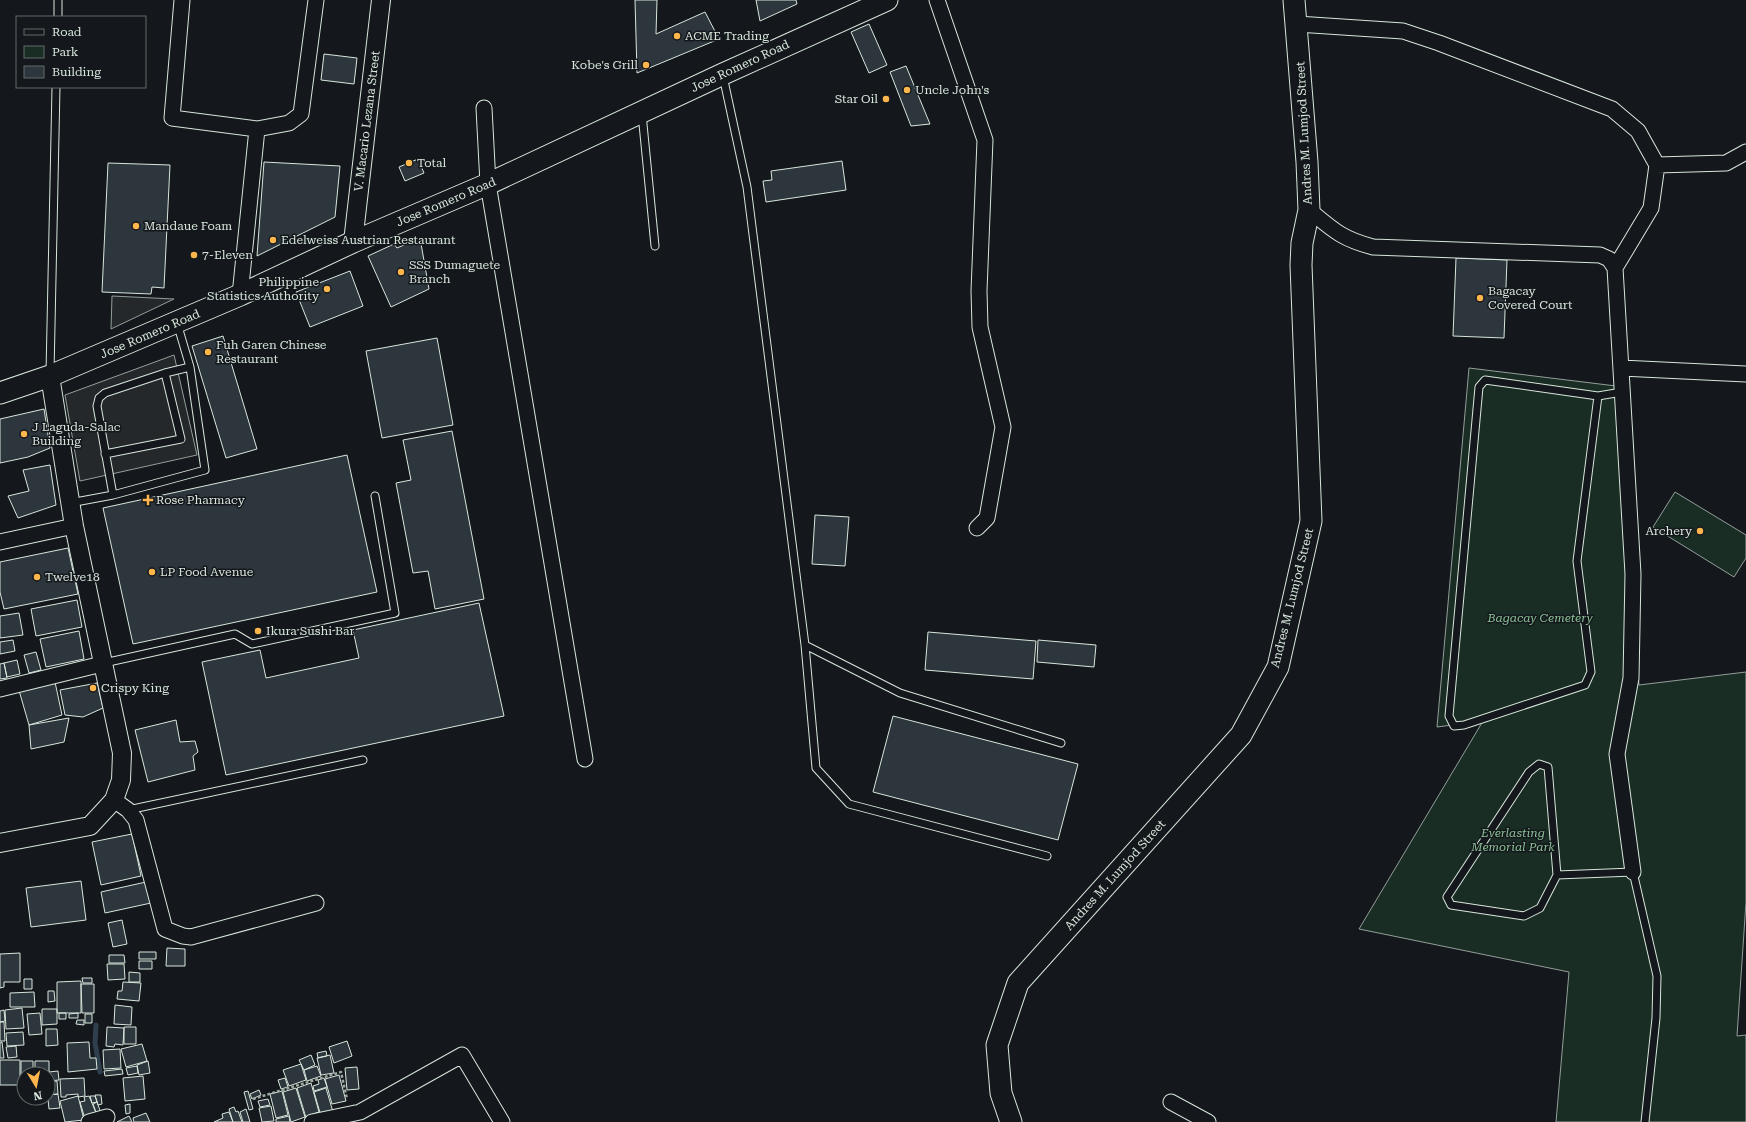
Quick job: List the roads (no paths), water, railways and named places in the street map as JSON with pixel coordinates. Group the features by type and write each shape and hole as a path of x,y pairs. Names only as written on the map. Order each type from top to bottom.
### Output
{"main road":[{"name":"Jose Romero Road","path":"0,393 50,376 177,323 353,242 488,184 723,74 887,0"},
{"name":"Andres M. Lumjod Street","path":"1011,1122 1001,1093 997,1045 1018,983 1241,735 1278,666 1311,521 1301,265 1302,243 1309,210 1297,24 1294,0"}],"street":[{"path":"182,0 172,118 257,129 289,123 301,114 316,0"},
{"name":"V. Macario Lezana Street","path":"353,242 381,0"},
{"path":"937,0 985,140 979,290 980,327 1003,427 987,518 977,528"},
{"path":"1297,24 1403,31 1440,43 1612,109 1638,131 1657,165 1651,208 1615,268"},
{"path":"484,108 488,184 585,759"},
{"path":"240,295 257,129"},
{"path":"1657,165 1726,163 1746,152"},
{"path":"1309,210 1341,236 1373,247 1600,255 1609,259 1615,268 1633,574 1631,678 1617,754 1633,872"},
{"path":"1621,368 1746,374"},
{"path":"50,376 74,526 122,753 121,805 136,820 165,929 184,936 192,937 316,903"},
{"path":"0,542 74,526"},
{"path":"0,689 102,664"},
{"path":"0,843 90,826 121,805"},
{"path":"312,1122 360,1112 462,1055 502,1122"},
{"path":"1171,1102 1208,1122"},
{"path":"89,1122 107,1117"}],"lane":[{"path":"58,0 58,16"},
{"path":"723,74 747,187 805,645 816,768 849,804 1047,856"},
{"path":"50,376 56,88"},
{"path":"642,112 655,246"},
{"path":"70,503 113,494 205,470 190,367 177,323"},
{"path":"113,494 106,454 98,423 96,406 99,398 105,393 165,373 190,367"},
{"path":"106,454 181,439 165,373"},
{"path":"1598,396 1577,561 1590,672 1585,685 1464,725 1454,726 1449,716 1479,387 1485,380 1598,396 1622,392"},
{"path":"102,664 235,634 252,644 395,613 375,496"},
{"path":"805,645 900,693 1062,743"},
{"path":"121,805 363,760"},
{"path":"1539,764 1548,768 1557,875 1540,908 1524,916 1451,905 1447,897 1529,772 1539,764"},
{"path":"1557,875 1633,872 1657,976 1656,1018 1645,1122"}],"waterway":[{"path":"96,1025 95,1043 100,1072"}],"place":[{"name":"ACME Trading","path":"677,36"},
{"name":"Kobe's Grill","path":"646,65"},
{"name":"Uncle John's","path":"907,90"},
{"name":"Star Oil","path":"886,99"},
{"name":"Total","path":"409,163"},
{"name":"Mandaue Foam","path":"136,226"},
{"name":"Edelweiss Austrian Restaurant","path":"273,240"},
{"name":"7-Eleven","path":"194,255"},
{"name":"SSS Dumaguete Branch","path":"401,272"},
{"name":"Philippine Statistics Authority","path":"327,289"},
{"name":"Bagacay Covered Court","path":"1480,298"},
{"name":"Fuh Garen Chinese Restaurant","path":"208,352"},
{"name":"J Laguda-Salac Building","path":"24,434"},
{"name":"Rose Pharmacy","path":"148,500"},
{"name":"Archery","path":"1700,531"},
{"name":"LP Food Avenue","path":"152,572"},
{"name":"Twelve18","path":"37,577"},
{"name":"Ikura Sushi Bar","path":"258,631"},
{"name":"Crispy King","path":"93,688"}],"park label":[{"name":"Bagacay Cemetery","path":"1540,618"},
{"name":"Everlasting Memorial Park","path":"1513,840"}]}
